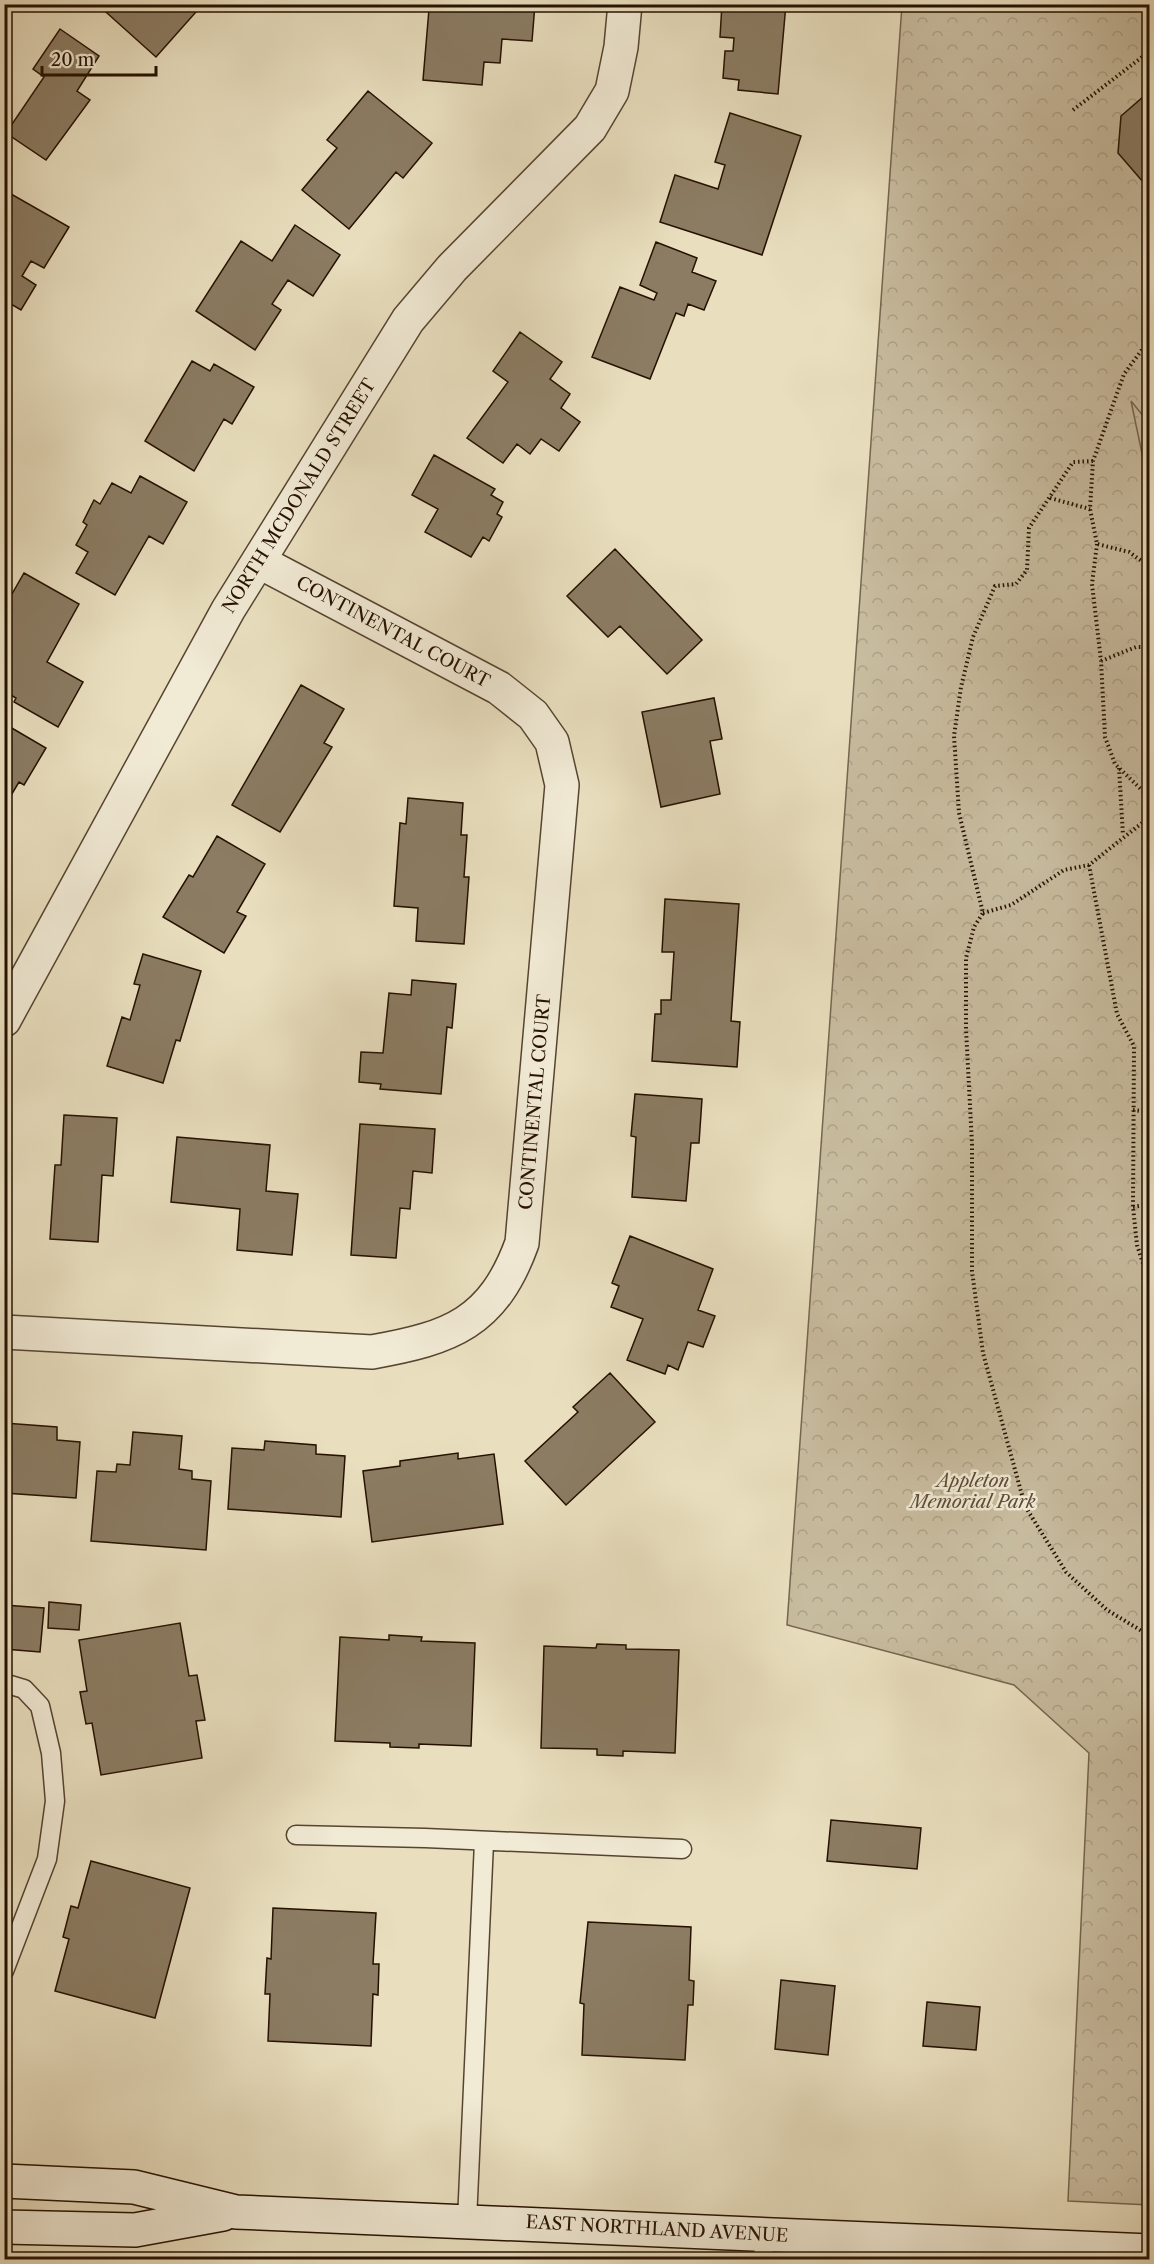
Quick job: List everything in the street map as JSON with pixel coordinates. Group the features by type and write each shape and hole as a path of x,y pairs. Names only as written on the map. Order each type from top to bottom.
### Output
{"street":[{"name":"NORTH MCDONALD STREET","path":"4,1020 223,621 408,320 452,268 590,128 612,91 621,47 625,4"},
{"name":"CONTINENTAL COURT","path":"4,1332 372,1352 424,1343 457,1328 486,1307 511,1274 522,1242 562,785 552,742 533,715 499,688 260,562"},
{"name":"EAST NORTHLAND AVENUE","path":"4,2181 134,2187 236,2212 467,2221 764,2247 1149,2251"},
{"name":"EAST NORTHLAND AVENUE","path":"4,2228 135,2230 236,2212"}],"lane":[{"path":"4,1683 24,1689 40,1706 51,1753 55,1801 46,1859 4,1971"},
{"path":"296,1835 682,1849"},
{"path":"467,2221 484,1842"}],"path":[{"path":"1072,110 1149,51"},
{"path":"1149,339 1125,374 1092,461 1090,509 1097,544 1092,584 1101,661 1105,737 1114,764 1149,798"},
{"path":"983,913 959,813 954,736 961,687 973,637 995,586 1016,584 1027,570 1029,528 1073,462 1092,461"},
{"path":"1050,498 1090,509"},
{"path":"1097,544 1129,552 1149,567"},
{"path":"1101,661 1136,647 1149,647"},
{"path":"1119,768 1123,835"},
{"path":"1149,812 1142,823 1123,835 1089,865 1064,870 1011,905 983,913 974,927 966,958 966,1029 972,1144 972,1271 983,1353 1025,1506 1066,1572 1107,1610 1149,1636"},
{"path":"1089,865 1116,1014 1134,1046 1133,1206 1137,1245 1149,1285"},
{"path":"1133,1110 1149,1112"},
{"path":"1133,1206 1149,1204"}],"green space":[{"name":"Appleton Memorial Park","path":"902,5 1149,5 1149,2205 1068,2201 1089,1753 1014,1685 787,1625"},
{"path":"1131,401 1149,423 1149,487"}],"building":[{"path":"97,4 203,4 156,57"},
{"path":"448,4 535,4 532,41 502,39 500,63 484,62 482,85 423,80 429,9 448,10"},
{"path":"722,4 786,4 778,94 738,90 739,80 723,78 725,51 733,51 734,38 720,37"},
{"path":"60,29 99,56 77,91 90,100 46,160 6,133 44,77 33,69"},
{"path":"368,91 432,143 403,178 396,172 349,229 302,190 337,148 327,140"},
{"path":"1150,91 1150,190 1118,153 1121,116"},
{"path":"730,113 801,136 762,255 660,222 675,175 718,189 725,165 715,162"},
{"path":"4,190 69,227 44,268 31,261 22,276 36,285 21,310 4,300 4,255 9,248 4,245"},
{"path":"295,225 340,255 313,296 288,280 272,304 281,310 255,350 196,311 241,241 272,261"},
{"path":"656,242 697,258 692,272 716,281 704,310 688,304 684,316 676,313 650,379 592,357 620,287 654,300 657,293 640,285"},
{"path":"520,332 562,362 550,379 570,394 561,408 580,422 559,451 541,439 530,454 517,444 503,463 467,438 508,382 493,371"},
{"path":"192,361 210,371 214,364 254,387 232,424 224,419 194,471 145,441"},
{"path":"434,455 495,489 491,495 503,502 497,514 502,517 489,541 483,537 471,557 425,532 438,509 412,495"},
{"path":"140,476 187,502 163,544 149,536 115,595 76,573 88,552 76,545 87,525 83,522 94,500 100,504 112,483 131,493"},
{"path":"615,549 702,640 667,674 620,626 608,637 567,596"},
{"path":"24,573 79,604 47,662 83,682 58,727 14,702 16,698 4,691 4,608"},
{"path":"301,685 344,709 324,743 332,747 280,832 232,805"},
{"path":"714,698 722,739 710,741 720,794 661,807 642,712"},
{"path":"10,727 46,748 24,785 19,782 4,807 4,737"},
{"path":"408,798 463,803 461,835 467,835 464,877 469,877 464,944 416,941 418,908 394,906 400,823 406,824"},
{"path":"217,836 265,864 237,912 246,916 224,953 163,917 189,875 193,877"},
{"path":"665,899 739,904 731,1021 740,1022 737,1067 652,1061 655,1014 661,1014 661,1000 671,1000 674,952 662,952"},
{"path":"143,954 201,971 180,1041 176,1040 163,1083 107,1066 122,1017 130,1020 140,985 134,984"},
{"path":"412,980 456,984 452,1028 447,1027 441,1094 380,1089 381,1084 359,1082 361,1052 383,1053 389,993 411,995"},
{"path":"635,1094 702,1099 699,1143 691,1143 686,1201 632,1197 636,1137 631,1136"},
{"path":"64,1115 117,1118 113,1176 102,1175 98,1242 50,1239 55,1165 61,1165"},
{"path":"360,1124 435,1129 432,1173 413,1171 410,1209 400,1208 396,1258 351,1255"},
{"path":"177,1137 270,1145 266,1191 298,1194 292,1255 237,1250 240,1209 171,1202"},
{"path":"630,1236 713,1269 698,1310 715,1316 703,1347 688,1342 678,1370 668,1365 665,1374 627,1360 643,1319 611,1307 619,1286 612,1283"},
{"path":"610,1373 655,1422 566,1505 525,1461 578,1412 573,1407"},
{"path":"4,1423 57,1427 57,1440 80,1442 76,1498 4,1493"},
{"path":"133,1432 182,1436 179,1469 192,1471 192,1479 211,1481 206,1550 91,1541 97,1471 116,1472 117,1464 130,1465"},
{"path":"265,1441 316,1445 316,1454 345,1456 341,1517 228,1509 232,1448 264,1450"},
{"path":"458,1453 458,1459 494,1454 503,1524 372,1542 363,1471 400,1466 400,1461"},
{"path":"49,1602 81,1605 79,1630 48,1628"},
{"path":"4,1605 44,1608 40,1652 4,1649"},
{"path":"180,1623 189,1676 197,1675 205,1720 196,1721 202,1758 101,1775 92,1723 86,1724 80,1692 87,1691 79,1640"},
{"path":"389,1635 422,1637 421,1641 475,1643 471,1746 419,1744 419,1748 390,1747 390,1743 335,1741 340,1637 389,1640"},
{"path":"597,1644 626,1645 626,1649 679,1650 675,1753 623,1751 623,1756 597,1755 597,1749 541,1748 544,1646 596,1648"},
{"path":"831,1820 921,1828 917,1869 827,1861"},
{"path":"91,1861 190,1888 155,2018 55,1991 69,1939 63,1937 71,1906 78,1908"},
{"path":"273,1908 376,1913 373,1964 379,1964 378,1995 373,1994 371,2046 268,2041 270,1994 265,1994 267,1958 271,1959"},
{"path":"588,1922 691,1927 689,1980 694,1981 693,2005 688,2005 685,2060 582,2055 584,2004 580,2003"},
{"path":"781,1980 835,1986 828,2055 775,2049"},
{"path":"927,2002 980,2007 976,2050 923,2046"}]}
